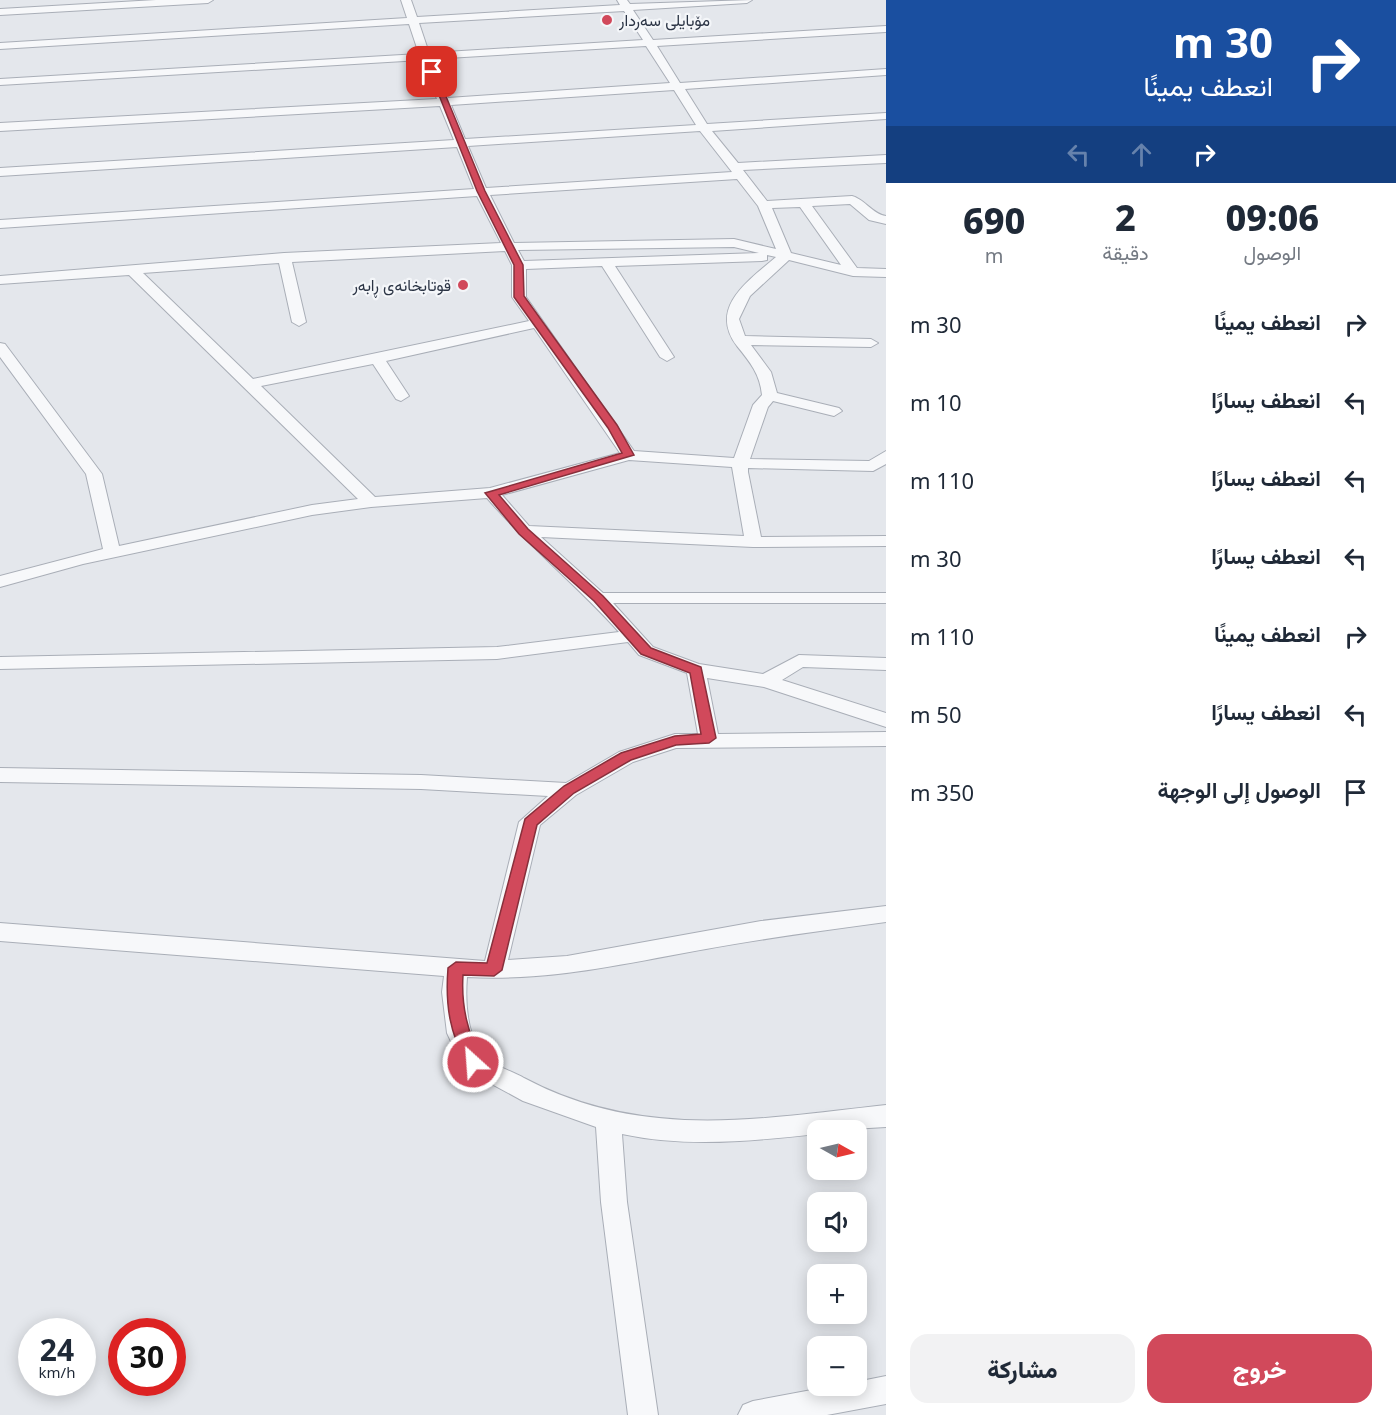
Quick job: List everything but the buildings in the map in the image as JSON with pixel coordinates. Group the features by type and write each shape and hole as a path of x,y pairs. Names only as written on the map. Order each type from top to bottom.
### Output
{"street":[{"path":"0,12 73,4 208,0"},
{"path":"406,0 425,57 446,102 481,191 519,265 519,297 613,428 629,455"},
{"path":"0,46 625,4 747,0"},
{"path":"625,4 704,128 764,205 786,256"},
{"path":"0,82 886,29"},
{"path":"0,127 446,102 886,72"},
{"path":"0,172 267,153 461,144 886,116"},
{"path":"0,224 481,191 886,159"},
{"path":"764,205 852,200 858,202 868,216 886,220"},
{"path":"803,202 853,272"},
{"path":"0,280 284,257 509,248 734,243 853,272 886,273"},
{"path":"519,265 607,264 786,256"},
{"path":"771,396 768,376 740,340 732,324 735,308 760,279 786,256"},
{"path":"284,257 299,322"},
{"path":"607,264 667,357"},
{"path":"132,270 371,502"},
{"path":"249,384 378,359 538,323"},
{"path":"740,340 871,344"},
{"path":"0,347 94,474 112,552"},
{"path":"378,359 401,396"},
{"path":"771,396 834,411"},
{"path":"753,542 749,513 739,474 740,464 761,405 771,396"},
{"path":"0,582 112,552 312,510 371,502 491,493 629,455 740,464 882,464"},
{"path":"491,493 524,531 598,598 646,651 696,670 766,681 886,720"},
{"path":"524,531 753,542 886,541"},
{"path":"598,598 886,598"},
{"path":"0,663 497,653 632,636"},
{"path":"766,681 799,661 886,664"},
{"path":"696,670 709,738"},
{"path":"494,970 530,822 569,790 626,757 675,741 709,738 784,741 886,739"},
{"path":"0,775 421,782 569,790"},
{"path":"0,932 494,970 567,965 761,930 886,914"},
{"path":"456,968 454,992 459,1033 473,1062 532,1094 608,1121 646,1129 730,1133 886,1116"},
{"path":"608,1121 614,1202 643,1415"},
{"path":"753,1415 886,1390"}],"place":[{"name":"مۆبایلی سەردار","path":"607,20"},
{"name":"قوتابخانەی ڕابەر","path":"463,285"}],"route":[{"path":"432,72 481,191 519,265 519,297 613,428 629,455 491,493 524,531 598,598 646,651 696,670 709,738 675,741 626,757 569,790 530,822 494,970 456,968 454,992 459,1033 473,1062"}]}
